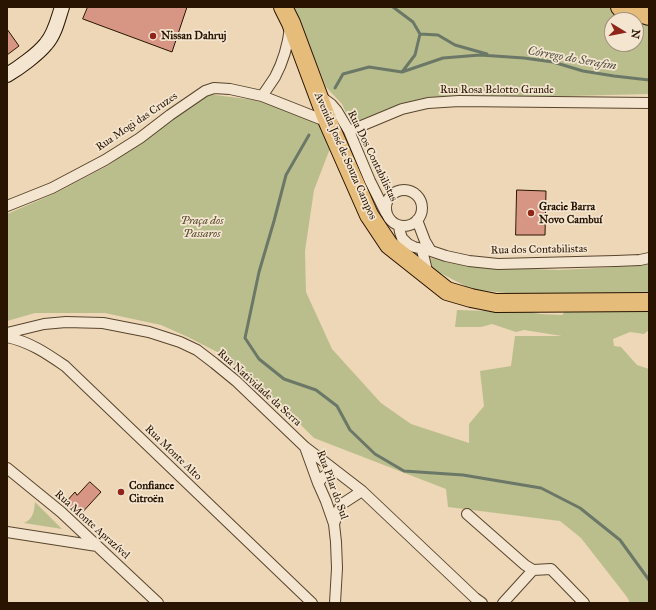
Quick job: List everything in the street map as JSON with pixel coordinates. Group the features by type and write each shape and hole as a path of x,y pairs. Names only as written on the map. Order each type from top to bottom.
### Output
{"highway":[{"path":"620,7 649,16"},
{"name":"Avenida José de Souza Campos","path":"287,15 328,122 369,215 389,244 447,291 496,303 649,302"}],"main road":[{"path":"7,75 47,44 55,28 62,7"}],"street":[{"path":"262,96 280,66 289,37 287,15"},
{"name":"Rua Mogi das Cruzes","path":"7,206 52,188 105,160 140,138 170,114 199,94 214,88 230,89 262,96 328,122"},
{"name":"Rua Dos Contabilistas","path":"317,94 337,110 349,131 370,181 386,213"},
{"name":"Rua Rosa Belotto Grande","path":"349,131 402,109 428,103 459,101 649,103"},
{"name":"Rua dos Contabilistas","path":"370,181 388,198"},
{"name":"Rua dos Contabilistas","path":"417,220 421,213 422,206 421,201 412,192 408,190 401,190 395,192 388,198 386,213 389,219 399,226 402,238 408,244 446,256 469,261 498,264 616,261 649,258"},
{"path":"399,226 412,224 417,220 425,241 428,275"},
{"name":"Rua Natividade da Serra","path":"7,333 44,324 66,322 103,323 149,332 180,342 197,350 236,381 305,447 362,491 482,603"},
{"name":"Rua Monte Alto","path":"7,337 35,346 48,353 65,366 312,603"},
{"name":"Rua Pilar do Sul","path":"305,447 334,524 337,568 335,603"},
{"name":"Rua Monte Aprazível","path":"7,468 61,512 158,603"},
{"path":"318,483 323,477 334,470"},
{"path":"334,524 342,504 362,491"},
{"path":"467,514 525,565 534,570 551,569 584,603"},
{"path":"7,532 96,546"},
{"path":"503,603 534,570"}],"green space":[{"path":"294,7 619,7 636,12 604,12 604,52 644,52 644,14 649,16 649,94 527,97 395,106 351,124 342,104 326,87"},
{"name":"Praça dos Passaros","path":"207,94 263,101 317,121 331,146 314,190 305,251 306,292 332,349 381,403 411,424 469,443 469,424 484,406 480,371 511,366 515,336 562,336 524,330 516,332 492,324 481,327 455,327 457,310 487,311 516,309 540,314 562,315 567,309 649,308 649,330 644,334 630,332 613,339 614,346 621,347 637,365 649,369 649,603 630,603 627,597 581,538 560,521 448,507 446,489 314,438 287,411 221,354 161,325 105,313 35,313 7,321 7,214 56,193 109,165"},
{"path":"425,257 479,267 559,270 649,264 649,295 524,295 471,289 431,268"},
{"path":"35,502 62,529 24,523 32,515"}],"building":[{"name":"Nissan Dahruj","path":"88,7 187,7 172,52 83,19"},
{"path":"7,29 19,46 7,55"},
{"name":"Gracie Barra Novo Cambuí","path":"517,190 546,191 545,235 516,235"},
{"path":"90,482 101,492 79,516 65,503 75,492 77,495"}],"waterway":[{"name":"Córrego do Serafim","path":"393,7 413,22 420,34 415,55 402,72"},
{"name":"Córrego do Serafim","path":"420,34 438,35 455,45 487,54"},
{"name":"Córrego do Serafim","path":"335,88 343,74 369,67 402,72 443,58 480,55 524,58 553,62 583,71 649,80"},
{"path":"309,135 286,175 259,272 245,338 259,359 284,379 316,390 337,406 350,430 375,454 404,471 463,475 541,488 580,508 620,540 649,580"}],"place":[{"name":"Nissan Dahruj","path":"153,36"},
{"name":"Gracie Barra Novo Cambuí","path":"531,213"},
{"name":"Confiance Citroën","path":"121,492"}]}
